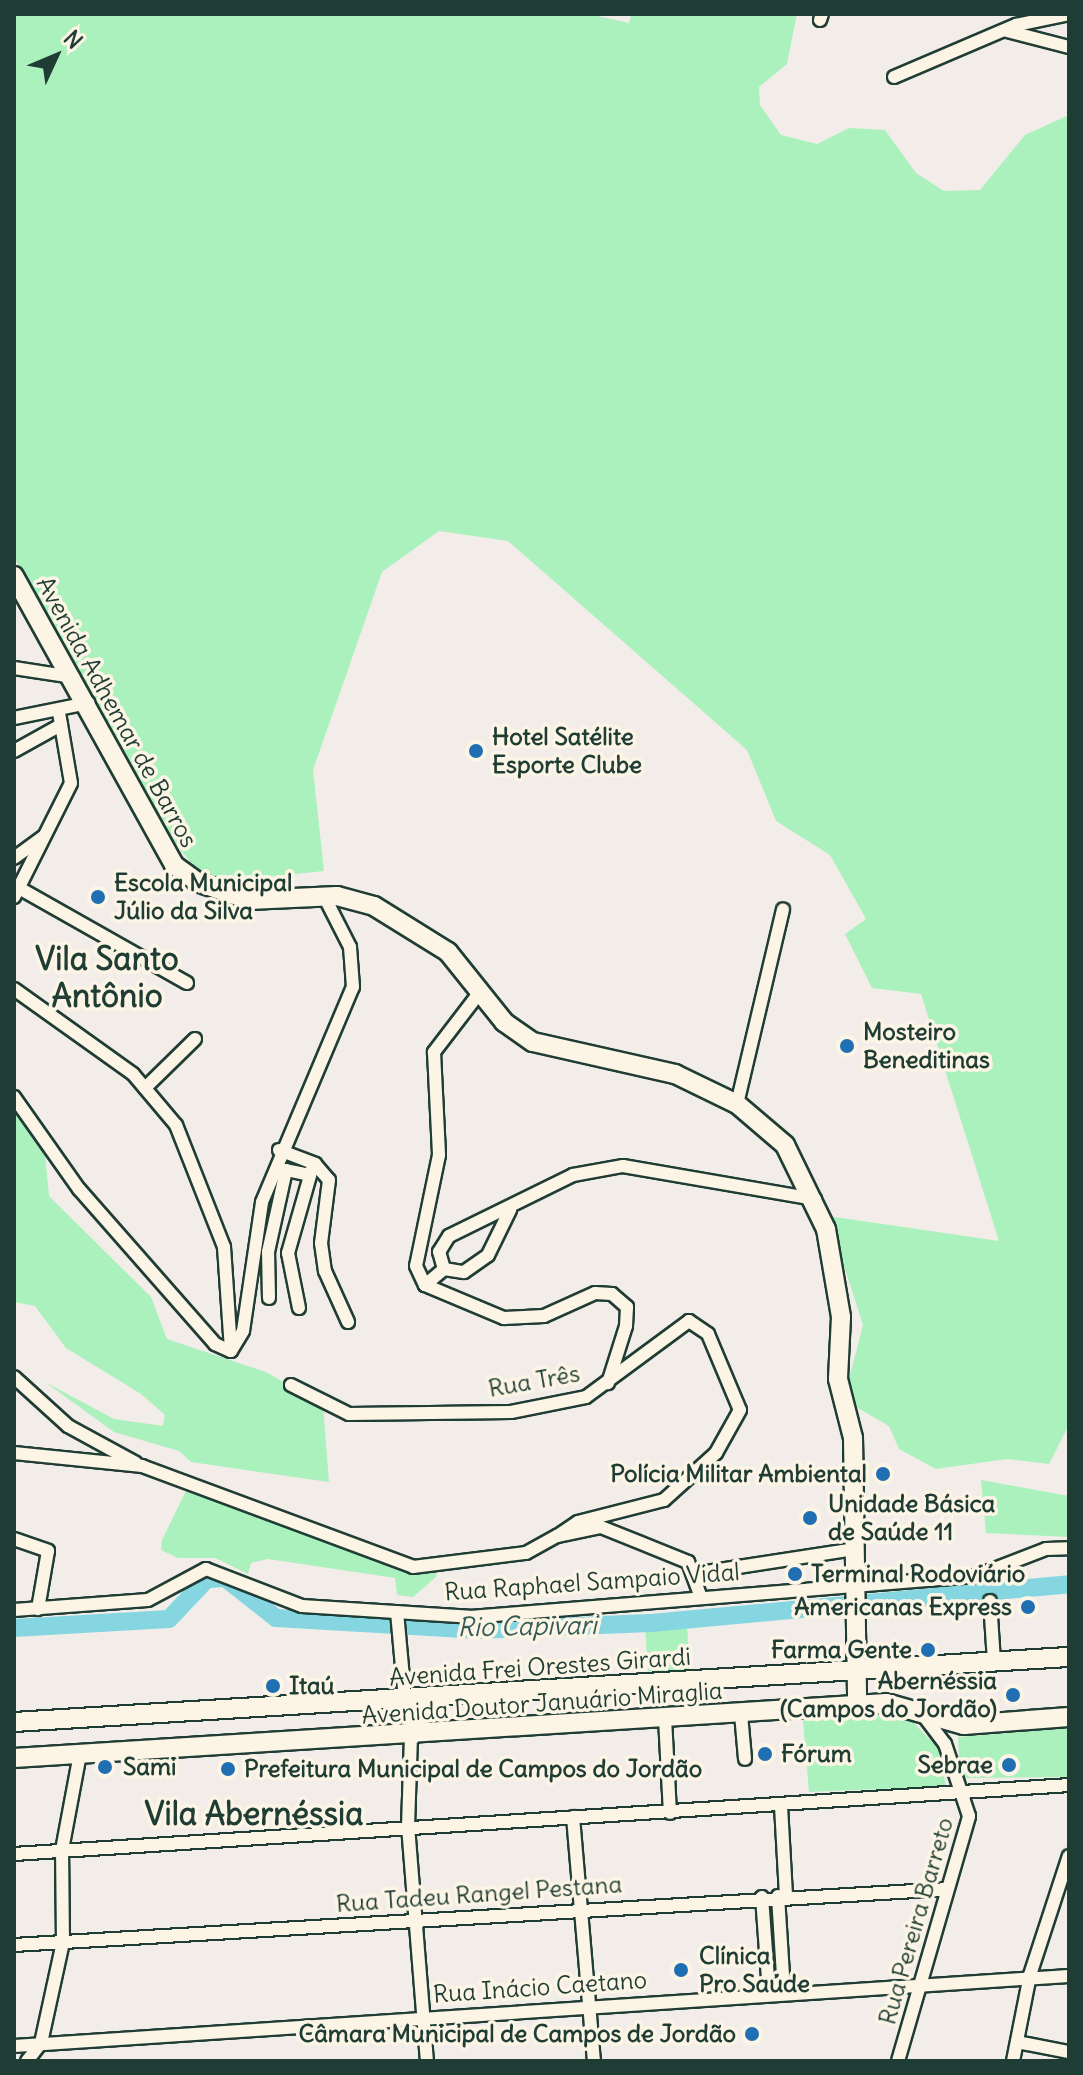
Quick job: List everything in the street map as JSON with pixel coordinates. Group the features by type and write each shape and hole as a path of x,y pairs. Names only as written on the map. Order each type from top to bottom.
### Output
{"main road":[{"name":"Avenida Adhemar de Barros","path":"14,576 88,703 174,865 197,882 249,900 325,898 374,906 418,929 480,992 504,1022 533,1042 675,1074 737,1104 785,1145 815,1199 841,1317 838,1379 853,1438 855,1595 865,1666"},
{"name":"Avenida Frei Orestes Girardi","path":"14,1722 542,1692 865,1666 1069,1657"},
{"path":"865,1666 871,1703"},
{"path":"865,1666 871,1703"},
{"path":"590,1687 584,1705 591,1721"},
{"path":"542,1692 551,1708 545,1725"},
{"path":"403,1736 406,1700"},
{"path":"403,1736 406,1700"},
{"name":"Avenida Doutor Januário Miraglia","path":"14,1758 79,1759 871,1703 919,1710 964,1725 1069,1717"}],"street":[{"path":"894,77 1007,31 1069,14"},
{"path":"1007,31 1069,47"},
{"path":"14,668 73,677"},
{"path":"14,751 88,703"},
{"path":"14,718 60,719"},
{"path":"60,719 71,783 16,893 187,983"},
{"path":"14,858 45,835"},
{"path":"231,1351 243,1331 245,1275 279,1150 353,987 350,947 325,898"},
{"path":"737,1104 783,909"},
{"path":"14,989 145,1088 176,1125 224,1247 231,1351"},
{"path":"480,992 434,1052 439,1155 416,1266 425,1285 444,1269 464,1272 488,1255 510,1210"},
{"path":"145,1088 195,1039"},
{"path":"14,1097 99,1213 215,1344 231,1351"},
{"path":"279,1150 329,1180 325,1271 348,1322"},
{"path":"444,1269 439,1252 449,1236 473,1219 510,1210 573,1175 623,1166 815,1199"},
{"path":"269,1298 268,1252 286,1170 312,1170"},
{"path":"299,1308 288,1253 312,1170"},
{"name":"Rua Três","path":"291,1385 349,1414 511,1412 586,1397 608,1383 626,1326 627,1307 612,1294 595,1293 544,1316 504,1318 425,1285"},
{"path":"14,1377 68,1426 142,1466 299,1531 413,1567 526,1553 578,1522 664,1500 716,1453 740,1410 708,1334 689,1321 608,1383"},
{"path":"14,1453 142,1466"},
{"path":"557,1536 601,1527 688,1562 701,1597"},
{"path":"14,1539 34,1544 48,1558 38,1609"},
{"name":"Rua Raphael Sampaio Vidal","path":"14,1610 148,1600 206,1569 302,1606 470,1617 701,1597 855,1595 976,1576 1046,1549 1069,1548"},
{"path":"693,1574 854,1549"},
{"path":"990,1601 994,1662"},
{"path":"397,1614 406,1700"},
{"name":"Rua Pereira Barreto","path":"898,2061 924,1983 969,1816 945,1744 919,1710"},
{"path":"741,1714 745,1759"},
{"path":"665,1718 670,1813"},
{"path":"403,1736 427,2061"},
{"path":"27,2061 41,2043 63,1942 62,1850 79,1759"},
{"path":"14,1854 1069,1785"},
{"path":"781,1806 784,1991"},
{"path":"573,1817 594,2061"},
{"path":"1013,2061 1030,1975 1069,1856"},
{"name":"Rua Tadeu Rangel Pestana","path":"14,1945 762,1897 947,1889"},
{"path":"762,1897 769,1993"},
{"name":"Rua Inácio Caetano","path":"14,2046 784,1991 1030,1975 1069,1976"},
{"path":"1017,2042 1069,2052"}],"green space":[{"path":"14,14 588,14 629,23 631,14 797,14 787,64 759,87 760,105 781,135 817,144 849,128 885,130 916,173 944,191 980,190 1025,135 1069,115 1069,1425 1049,1464 1007,1459 936,1469 899,1449 889,1426 858,1408 847,1387 863,1325 828,1216 999,1241 921,994 872,988 845,934 866,919 830,855 776,821 747,750 508,541 439,531 382,572 313,770 324,871 229,881 195,868 172,839 14,557"},
{"path":"14,1106 44,1143 49,1196 151,1297 167,1339 266,1372 323,1405 329,1482 191,1462 179,1451 114,1432 45,1382 114,1419 163,1426 165,1415 141,1394 66,1348 35,1306 14,1302"},
{"path":"981,1480 1069,1496 1069,1537 986,1533"},
{"path":"186,1491 389,1564 437,1564 436,1577 413,1597 397,1595 395,1578 268,1559 251,1563 248,1574 215,1558 178,1558 161,1550 162,1540"},
{"path":"687,1626 690,1669 648,1672 645,1629"},
{"path":"886,1713 908,1717 938,1748 946,1786 809,1792 803,1719"},
{"path":"1069,1728 1069,1777 960,1778 958,1737"}],"waterway":[{"name":"Rio Capivari","path":"14,1628 169,1619 207,1579 225,1578 276,1618 476,1630 651,1623 1069,1584"}],"place":[{"name":"Hotel Satélite Esporte Clube","path":"476,751"},
{"name":"Escola Municipal Júlio da Silva","path":"98,897"},
{"name":"Mosteiro Beneditinas","path":"847,1046"},
{"name":"Polícia Militar Ambiental","path":"883,1474"},
{"name":"Unidade Básica de Saúde 11","path":"810,1518"},
{"name":"Terminal Rodoviário","path":"795,1574"},
{"name":"Americanas Express","path":"1028,1607"},
{"name":"Farma Gente","path":"928,1650"},
{"name":"Itaú","path":"273,1686"},
{"name":"Abernéssia (Campos do Jordão)","path":"1013,1695"},
{"name":"Fórum","path":"765,1754"},
{"name":"Sebrae","path":"1009,1765"},
{"name":"Sami","path":"105,1767"},
{"name":"Prefeitura Municipal de Campos do Jordão","path":"228,1769"},
{"name":"Clínica Pro Saúde","path":"681,1970"},
{"name":"Câmara Municipal de Campos de Jordão","path":"752,2034"}],"district":[{"name":"Vila Santo Antônio","path":"107,978"},
{"name":"Vila Abernéssia","path":"254,1814"}]}
